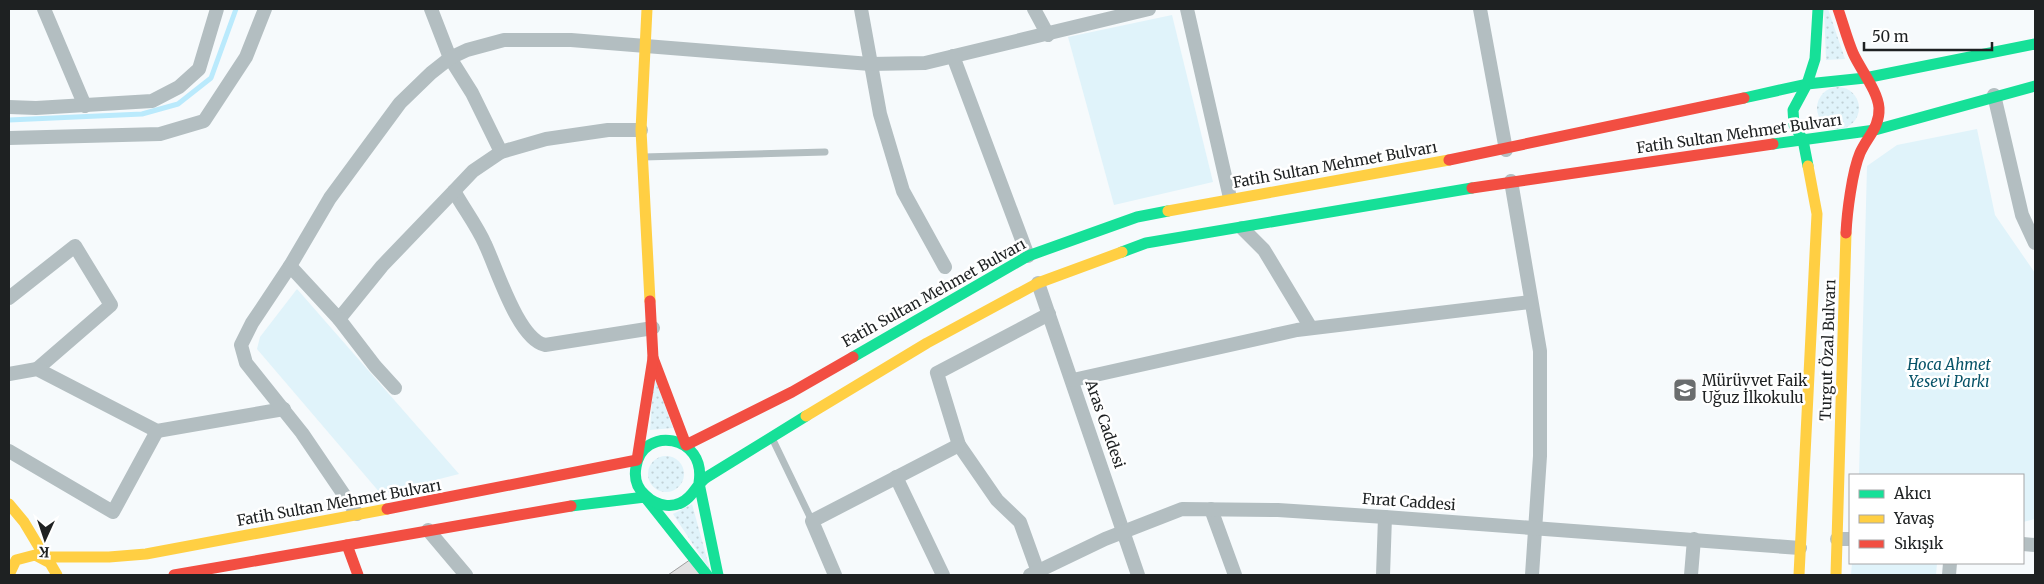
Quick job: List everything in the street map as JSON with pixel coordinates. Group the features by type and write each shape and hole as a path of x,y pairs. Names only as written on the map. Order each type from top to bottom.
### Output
{"street":[{"path":"44,9 85,106"},
{"path":"9,107 85,106 152,102 179,87 198,68 218,9"},
{"path":"9,138 160,134 204,121 246,57 266,9"},
{"path":"431,9 450,58 472,93 501,152"},
{"path":"647,9 641,130 653,328 653,358 635,480 645,496 708,575"},
{"path":"861,9 880,114 903,191 945,267"},
{"path":"1034,9 1048,35"},
{"path":"356,514 302,432 246,362 241,345 252,323 290,266 330,198 400,103 450,58 467,50 504,40 571,40 870,64 925,63 1048,35 1149,9"},
{"path":"1187,9 1230,198"},
{"path":"1480,9 1506,150"},
{"name":"Turgut Özal Bulvarı","path":"1799,575 1816,214 1803,140 1794,125 1793,110 1807,84 1815,58 1818,9"},
{"name":"Turgut Özal Bulvarı","path":"1836,575 1844,539 1847,215 1860,154 1879,118 1876,94 1865,78 1852,51 1838,9"},
{"name":"Fatih Sultan Mehmet Bulvarı","path":"686,445 792,392 1028,256 1137,217 1230,198 1506,150 1807,84 1865,78 2035,44"},
{"path":"954,56 1028,256"},
{"name":"Fatih Sultan Mehmet Bulvarı","path":"699,483 927,343 1038,283 1146,243 1511,181 1874,130 1994,95 2035,86"},
{"path":"1994,95 2022,215 2035,244"},
{"path":"339,319 382,266 473,171 501,152 546,139 608,130 641,130"},
{"path":"1511,181 1530,302 1540,351 1540,456 1532,575"},
{"path":"454,191 485,243 504,289 526,332 536,343 545,345 653,328"},
{"path":"1242,228 1264,250 1312,328"},
{"path":"9,298 75,246 111,305 37,369 9,374"},
{"path":"290,266 339,319 375,366 395,388"},
{"name":"Aras Caddesi","path":"1038,283 1125,531 1138,575"},
{"path":"1073,380 1312,328 1530,302"},
{"path":"1034,574 1020,522 996,500 959,445 937,373 1050,314"},
{"path":"175,575 553,508 645,496 654,503 665,506 676,505 694,493 701,475 697,458 686,445 653,358"},
{"path":"37,369 157,431 284,409"},
{"path":"9,451 113,512 157,431"},
{"path":"637,460 642,452 658,441 668,440 686,445"},
{"path":"835,575 812,521 959,445"},
{"name":"Fatih Sultan Mehmet Bulvarı","path":"9,574 16,560 31,554 45,557 109,557 146,554 460,496 637,460"},
{"path":"896,478 943,575"},
{"path":"699,483 718,575"},
{"path":"9,504 24,522 56,572"},
{"name":"Fırat Caddesi","path":"1034,574 1125,531 1182,509 1278,510 1535,526 1800,548"},
{"path":"1211,509 1235,575"},
{"path":"1383,575 1385,517"},
{"path":"428,530 466,575"},
{"path":"1692,575 1694,539"},
{"path":"347,545 358,575"}],"lane":[{"path":"643,157 825,152"},
{"path":"772,437 812,521"}],"green space":[{"path":"1824,9 1828,9 1845,59 1826,60"},
{"path":"1172,15 1213,182 1114,205 1068,37"},
{"path":"1838,87 1853,93 1859,108 1853,123 1838,129 1823,123 1817,108 1823,93"},
{"name":"Hoca Ahmet Yesevi Parkı","path":"1977,129 1995,215 2035,273 2035,519 2024,522 2024,474 1859,474 1867,166 1897,145"},
{"path":"297,289 459,474 381,494 257,349 260,337"},
{"path":"654,375 673,428 650,430"},
{"path":"666,456 678,462 684,474 678,486 666,492 654,486 648,474 654,462"},
{"path":"692,504 710,570 673,514"},
{"path":"1852,564 1937,564 1936,575 1851,575"}],"building":[{"path":"694,557 706,575 668,575"}],"waterway":[{"path":"9,120 142,114 178,104 211,78 236,9"}],"traffic: fast":[{"path":"1808,166 1803,140 1794,125 1793,110 1807,84 1815,59 1818,9"},
{"path":"1744,98 1807,84 1865,78 2035,44"},
{"path":"1773,144 1875,130 2035,86"},
{"path":"1122,252 1146,243 1472,188"},
{"path":"853,357 1028,256 1137,217 1168,211"},
{"path":"718,575 699,483 699,467 693,454 684,445 673,441 661,441 650,445 641,454 635,471 640,489 655,502 667,505 678,504 689,497 694,492 698,486 700,484 702,481 707,477 806,416"},
{"path":"571,506 645,497 707,575"}],"traffic: slow":[{"path":"647,9 641,130 650,301"},
{"path":"1168,211 1449,160"},
{"path":"1799,575 1817,214 1808,166"},
{"path":"1836,575 1846,233"},
{"path":"806,416 927,343 1038,283 1122,252"},
{"path":"9,504 24,522 45,557 109,557 146,554 387,509"},
{"path":"9,575 16,560 35,555 50,563 57,575"}],"traffic: jam":[{"path":"1838,9 1853,53 1876,94 1879,108 1877,121 1860,153 1852,181 1846,233"},
{"path":"1449,160 1744,98"},
{"path":"1472,188 1773,144"},
{"path":"387,509 637,460 653,358 650,301"},
{"path":"653,358 686,445 792,392 853,357"},
{"path":"174,575 571,506"},
{"path":"347,545 358,575"}],"place":[{"name":"Mürüvvet Faik Uğuz İlkokulu","path":"1685,390"}]}
